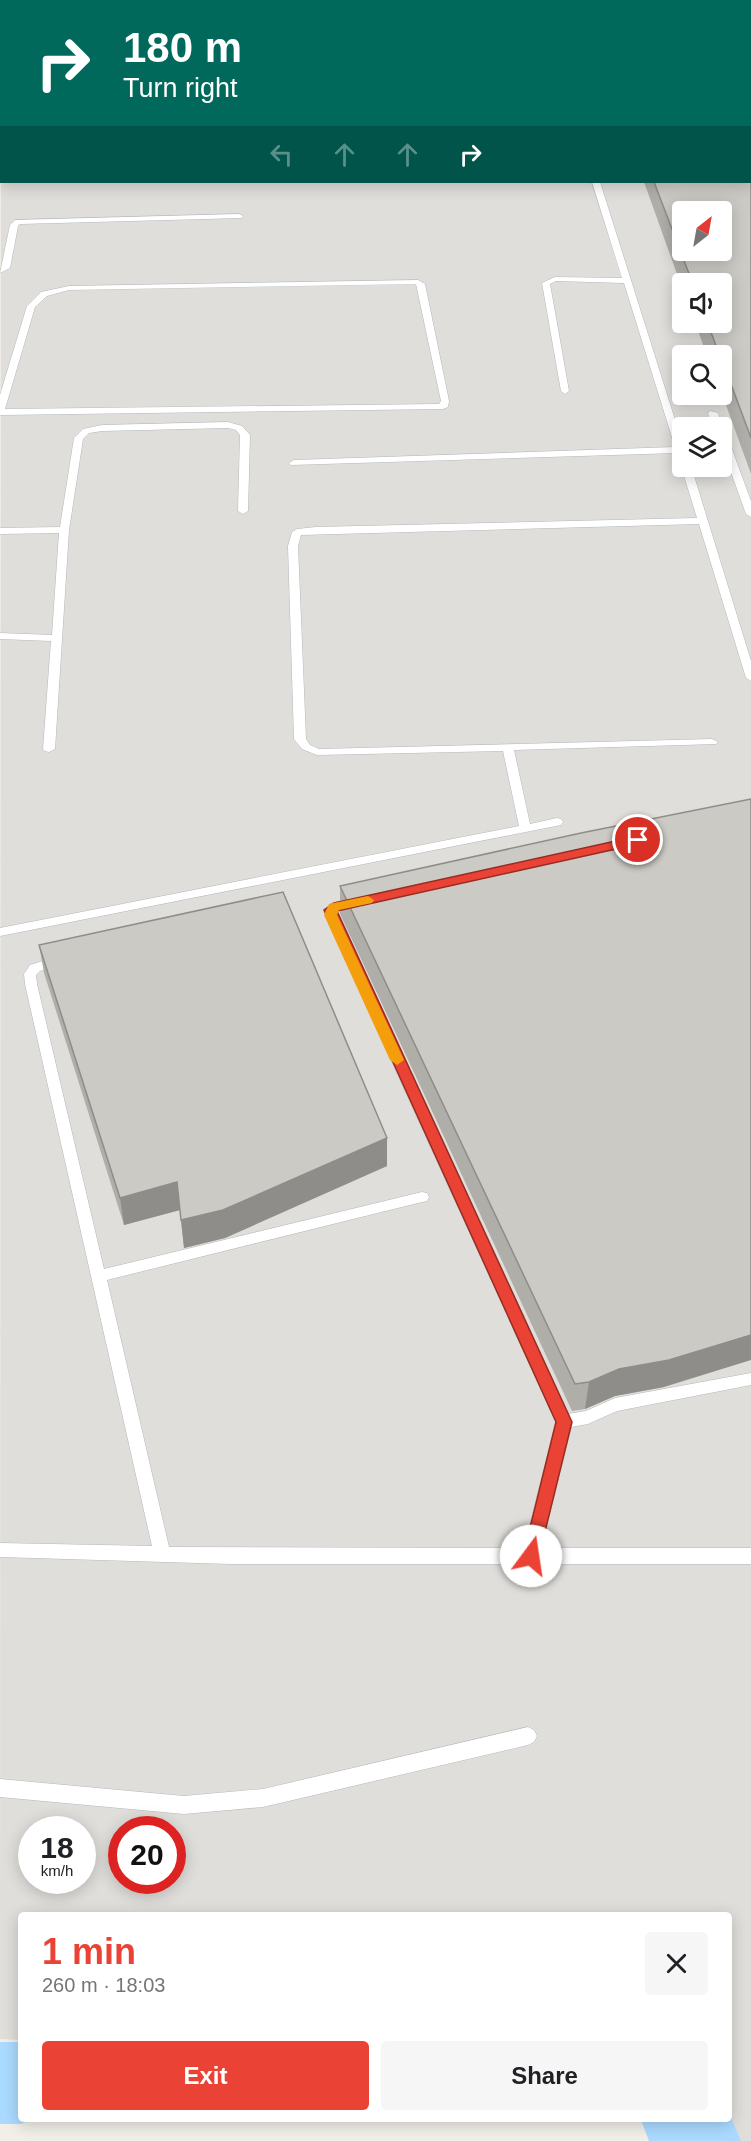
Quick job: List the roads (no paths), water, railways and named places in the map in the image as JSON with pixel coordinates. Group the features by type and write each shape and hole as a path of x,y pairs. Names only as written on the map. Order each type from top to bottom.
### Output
{"lane":[{"path":"596,183 672,421"},
{"path":"0,271 6,268 14,225 18,222 239,216"},
{"path":"565,391 546,283 555,279 628,281"},
{"path":"418,282 421,285 445,401 445,405 440,406 0,411 32,306 44,294 81,288 418,282"},
{"path":"713,413 714,417"},
{"path":"48,748 64,530 79,438 86,431 102,428 228,424 239,428 245,435 243,511"},
{"path":"294,463 672,453"},
{"path":"732,463 751,514"},
{"path":"689,477 751,678"},
{"path":"703,521 297,532 293,546 300,739 306,747 317,752 712,742"},
{"path":"0,531 64,530"},
{"path":"0,636 56,638"},
{"path":"508,747 525,828"},
{"path":"0,932 557,822"},
{"path":"369,900 334,907 331,915 564,1422 531,1556"},
{"path":"71,957 48,962 35,968 30,974 162,1553"},
{"path":"100,1276 422,1197"},
{"path":"564,1422 588,1417 615,1405 751,1379"},
{"path":"0,1550 231,1556 751,1556"},
{"path":"0,1788 184,1805 263,1798 528,1736"}],"waterway":[{"path":"0,2083 18,2083"},
{"path":"685,2122 699,2141"}]}
